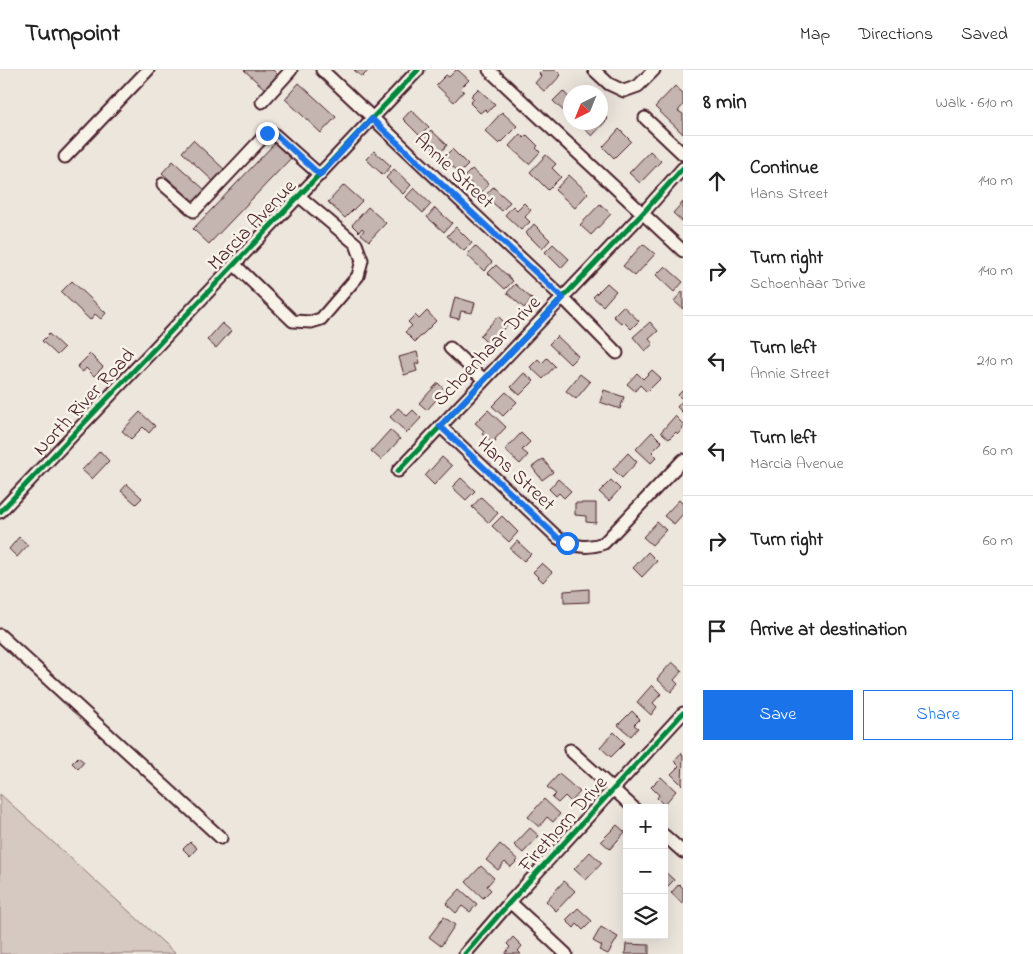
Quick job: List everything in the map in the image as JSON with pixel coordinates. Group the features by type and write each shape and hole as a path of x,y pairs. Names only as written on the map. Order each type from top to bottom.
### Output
{"street":[{"path":"65,157 148,70"},
{"path":"262,102 291,70"},
{"name":"Annie Street","path":"322,70 563,298 617,354"},
{"name":"Marcia Avenue","path":"188,311 300,196 418,70"},
{"path":"489,70 683,251"},
{"path":"594,70 608,84 624,91 638,86 654,70"},
{"path":"645,118 683,154"},
{"path":"162,184 194,212 267,133 273,132 320,175"},
{"name":"Schoenhaar Drive","path":"398,470 563,298 683,168"},
{"path":"234,264 293,321 311,322 321,319 358,276 362,260 356,244 300,196"},
{"name":"North River Road","path":"0,512 188,311"},
{"path":"450,348 484,380"},
{"name":"Hans Street","path":"440,426 558,538 578,547 592,547 604,543 683,460"},
{"path":"0,635 221,838"},
{"name":"Firethorn Drive","path":"465,954 510,902 683,713"},
{"path":"570,750 630,804"},
{"path":"668,839 683,852"},
{"path":"510,902 566,954"}],"shaded area":[{"path":"0,794 176,954 0,954"}],"building":[{"path":"244,70 273,70 280,77 267,91"},
{"path":"354,70 369,70 362,77"},
{"path":"456,70 469,80 461,88 464,91 454,102 436,85 446,75 449,77"},
{"path":"543,70 556,70 561,75 545,92 535,83"},
{"path":"299,83 336,117 321,133 285,99"},
{"path":"675,86 683,93 683,105 678,111 683,114 683,134 655,107"},
{"path":"478,89 495,104 488,112 485,109 480,113 470,103 474,99 471,96"},
{"path":"563,91 563,110 553,101"},
{"path":"411,110 429,127 420,136 403,119"},
{"path":"502,112 517,126 499,144 485,131"},
{"path":"619,129 631,141 614,158 603,147"},
{"path":"431,130 447,145 439,154 423,138"},
{"path":"585,130 598,130 592,136"},
{"path":"520,134 524,138 527,135 538,146 536,148 540,152 529,164 509,146"},
{"path":"193,140 225,170 214,182 182,152"},
{"path":"276,142 292,157 209,244 193,229"},
{"path":"452,149 468,165 460,173 443,158"},
{"path":"374,151 391,166 383,175 366,159"},
{"path":"650,151 661,161 640,183 629,173"},
{"path":"546,155 556,164 552,168 561,177 548,190 530,172"},
{"path":"173,161 206,191 195,203 162,173"},
{"path":"394,169 411,185 403,194 386,178"},
{"path":"472,169 489,184 481,193 464,177"},
{"path":"569,175 588,193 575,208 555,190"},
{"path":"344,185 362,201 345,218 328,202"},
{"path":"493,187 510,202 502,211 485,196"},
{"path":"414,188 431,204 423,213 406,197"},
{"path":"683,202 683,222 673,213"},
{"path":"524,203 531,210 525,217 530,222 521,230 505,215 513,206 517,210"},
{"path":"600,204 611,214 591,235 580,225"},
{"path":"368,207 386,223 369,241 361,234 364,230 362,228 359,232 352,225"},
{"path":"435,208 452,223 444,232 427,217"},
{"path":"534,224 550,240 542,249 526,233"},
{"path":"456,227 472,243 464,251 447,236"},
{"path":"553,244 569,259 561,268 545,252"},
{"path":"643,244 655,254 635,276 623,266"},
{"path":"475,246 492,262 484,271 467,255"},
{"path":"496,265 513,281 505,289 488,273"},
{"path":"665,266 683,282 674,292 656,275"},
{"path":"72,281 106,313 101,319 95,314 90,320 61,292"},
{"path":"607,283 616,291 603,306 593,297"},
{"path":"515,284 532,299 524,308 507,293"},
{"path":"683,291 683,309 674,301"},
{"path":"455,297 475,303 472,313 461,311 459,319 450,317"},
{"path":"623,306 639,321 631,329 624,322 622,324 613,316"},
{"path":"427,311 436,321 415,342 405,332 412,326 408,322 415,315 419,319"},
{"path":"498,316 507,325 489,345 480,336"},
{"path":"650,322 658,331 649,339 653,344 645,351 633,337"},
{"path":"222,323 231,331 216,348 207,340"},
{"path":"49,334 64,348 57,355 42,341"},
{"path":"557,336 578,356 570,364 549,344"},
{"path":"417,352 420,363 415,364 417,371 404,375 399,357"},
{"path":"90,354 103,367 94,376 86,368 83,372 77,367"},
{"path":"547,358 555,366 543,379 530,367 538,359 542,363"},
{"path":"652,370 661,378 647,392 640,385 635,391 627,384 637,373 643,379"},
{"path":"524,373 534,381 520,395 511,387"},
{"path":"580,374 590,382 576,399 566,391"},
{"path":"438,383 445,390 427,410 419,403"},
{"path":"604,390 624,397 620,409 600,402"},
{"path":"683,390 683,400 678,395"},
{"path":"506,392 517,402 503,416 492,406"},
{"path":"683,400 683,413 677,407"},
{"path":"398,408 407,416 413,410 421,418 407,433 390,417"},
{"path":"488,410 506,427 493,444 482,434 484,431 475,423"},
{"path":"140,412 155,426 149,433 143,427 131,439 122,431"},
{"path":"675,416 683,424 683,428 678,434 676,432 669,439 661,432"},
{"path":"390,430 400,439 381,460 371,451"},
{"path":"652,432 662,442 652,452 657,457 651,463 636,449"},
{"path":"521,433 530,442 522,450 528,455 520,464 505,450"},
{"path":"100,451 109,461 92,479 82,470"},
{"path":"628,453 637,462 622,478 613,469"},
{"path":"442,457 452,466 434,485 425,476"},
{"path":"543,459 553,472 542,480 532,467"},
{"path":"461,478 475,491 466,500 452,487"},
{"path":"558,479 571,491 564,498 559,493 556,496 549,489"},
{"path":"611,480 620,489 609,501 599,492"},
{"path":"127,484 142,498 136,504 121,491"},
{"path":"481,497 498,513 489,523 472,507"},
{"path":"679,500 683,504 683,514 674,524 664,516"},
{"path":"575,503 596,503 596,523 586,522 586,516 575,515"},
{"path":"502,516 518,532 509,542 492,526"},
{"path":"657,522 666,530 652,545 643,537"},
{"path":"19,537 28,545 17,557 9,549"},
{"path":"517,541 531,554 524,561 510,549"},
{"path":"648,552 657,561 642,577 633,568"},
{"path":"542,563 552,572 543,582 533,572"},
{"path":"589,589 589,602 564,603 564,591"},
{"path":"672,662 682,671 674,680 678,684 671,692 657,679"},
{"path":"652,685 661,694 653,703 657,707 651,715 637,702"},
{"path":"632,711 640,719 634,725 638,728 631,736 618,725"},
{"path":"614,732 625,743 611,757 600,747"},
{"path":"681,753 683,756 682,785 671,774 679,766 674,761"},
{"path":"78,757 84,762 78,769 72,763"},
{"path":"559,774 580,792 571,802 565,796 558,803 552,798 556,794 547,787"},
{"path":"661,777 676,791 663,804 657,798 659,795 651,787"},
{"path":"544,799 560,814 553,822 547,817 539,827 528,817"},
{"path":"617,825 623,830 623,834 610,849 601,841"},
{"path":"530,828 539,836 523,853 514,845"},
{"path":"190,842 197,848 190,856 183,849"},
{"path":"500,844 518,860 511,867 505,862 498,870 486,860"},
{"path":"590,852 602,863 586,880 574,869"},
{"path":"481,866 494,878 487,886 491,890 483,898 466,882"},
{"path":"668,875 674,880 668,886"},
{"path":"564,881 575,891 556,911 546,901"},
{"path":"679,884 683,888 683,904 671,893"},
{"path":"460,889 477,904 470,912 462,906 456,913 446,904"},
{"path":"578,908 592,921 583,930 577,924 574,928 566,920"},
{"path":"444,917 455,925 441,946 429,937"},
{"path":"601,927 618,937 608,954 599,950 602,946 593,941"},
{"path":"513,937 522,946 518,951 521,954 505,954 510,947 507,944"},
{"path":"626,944 649,945 649,954 625,954"}],"cycle path":[{"path":"0,512 418,70"},
{"path":"398,471 643,213 683,168"},
{"path":"465,954 510,902 683,713"}],"route":[{"path":"267,133 273,132 320,175 372,119 563,298 440,426 558,538 567,543"}]}
